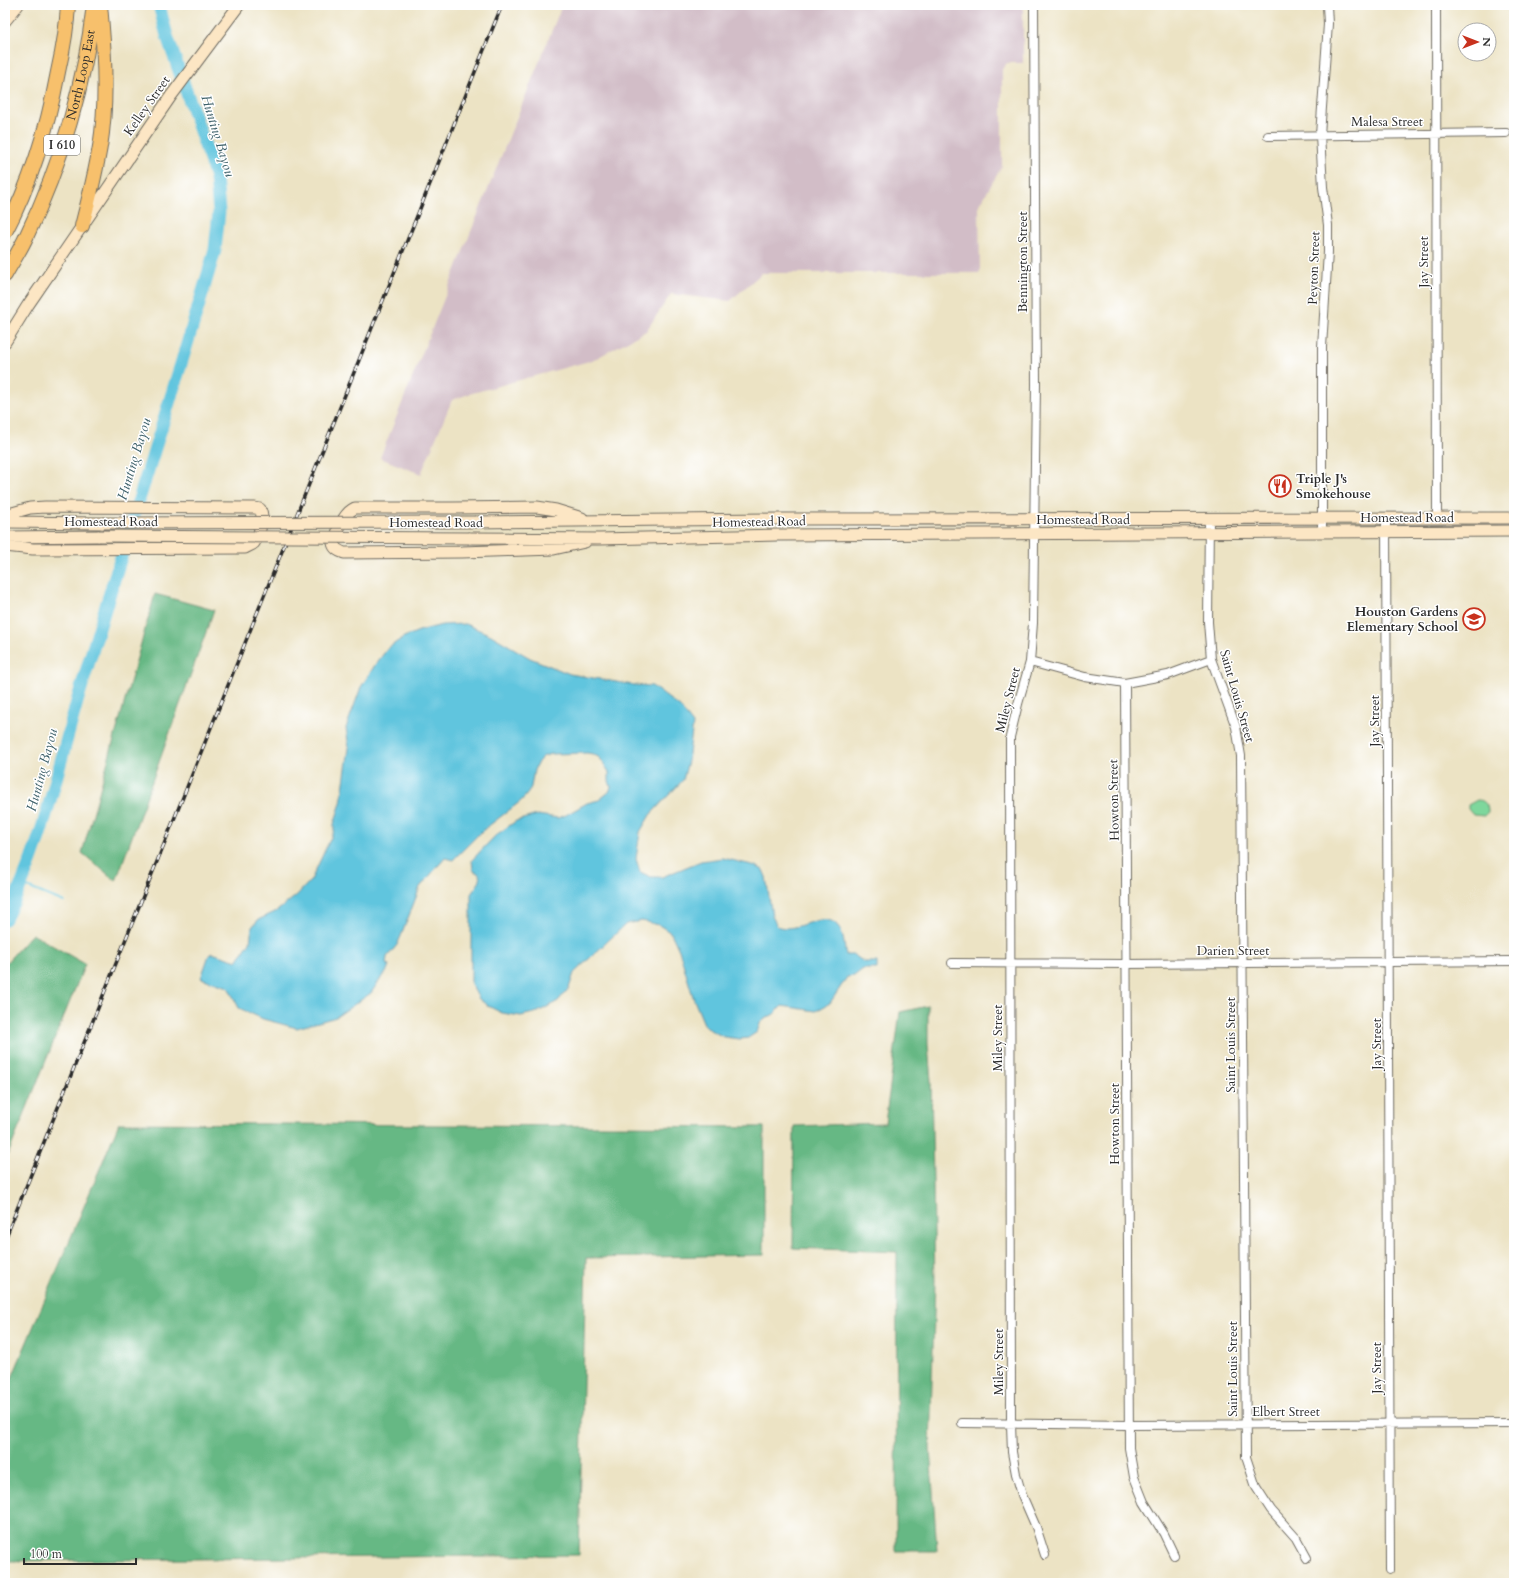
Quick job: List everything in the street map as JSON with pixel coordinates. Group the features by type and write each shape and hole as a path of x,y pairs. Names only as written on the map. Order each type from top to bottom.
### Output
{"highway":[{"name":"North Loop East","path":"5,232 28,180 45,128 62,53 68,5"},
{"name":"North Loop East","path":"5,275 27,236 50,184 76,97 86,54 94,5"},
{"path":"82,226 96,170 102,132 104,94 100,5"}],"main road":[{"path":"5,21 18,5"},
{"name":"Kelley Street","path":"5,342 28,305 171,96 239,5"},
{"path":"5,515 30,508 45,507 255,508 260,509 263,514 256,540 252,545 245,548 33,549 5,546"},
{"path":"590,521 542,507 355,508 349,510 345,515 333,543 339,551 344,553 462,552 565,547 599,538"},
{"name":"Homestead Road","path":"5,522 476,522 1034,518 1514,518"},
{"name":"Homestead Road","path":"5,537 599,538 785,535 1209,534 1514,531"}],"street":[{"name":"Bennington Street","path":"1034,5 1036,384 1034,518"},
{"name":"Peyton Street","path":"1322,532 1322,347 1328,252 1328,225 1323,187 1320,135 1328,24 1327,5"},
{"name":"Jay Street","path":"1436,5 1437,518"},
{"name":"Malesa Street","path":"1268,136 1506,133"},
{"name":"Miley Street","path":"1034,518 1033,623 1030,662 1010,737 1011,1424 1012,1452 1016,1474 1022,1495 1036,1527 1045,1555"},
{"name":"Saint Louis Street","path":"1209,518 1208,622 1211,659 1236,727 1241,756 1246,1457 1256,1487 1271,1510 1296,1538 1307,1558"},
{"name":"Jay Street","path":"1386,518 1389,962 1390,1570"},
{"path":"1030,662 1085,677 1125,683 1168,675 1211,659"},
{"name":"Howton Street","path":"1125,683 1128,1448 1134,1477 1144,1502 1164,1534 1174,1555"},
{"name":"Darien Street","path":"952,963 1127,964 1514,961"},
{"name":"Elbert Street","path":"962,1423 1514,1423"}],"shaded area":[{"path":"562,5 1023,5 1023,63 1007,63 1002,69 1002,166 979,206 980,273 762,273 730,301 671,294 646,331 593,360 452,400 421,474 380,458"}],"green space":[{"path":"155,594 214,610 116,881 82,853"},
{"path":"1477,800 1484,802 1487,805 1488,812 1484,816 1473,815 1468,809 1468,805"},
{"path":"32,934 85,964 5,1162 5,964"},
{"path":"928,1006 935,1281 930,1448 937,1551 896,1551 897,1252 793,1248 794,1126 885,1123 900,1012"},
{"path":"119,1123 764,1127 764,1255 586,1258 579,1555 5,1561 5,1394"}],"water":[{"path":"465,624 491,635 530,658 570,674 634,685 652,686 680,707 693,724 688,761 683,780 650,815 640,832 636,859 640,872 651,877 662,877 701,861 723,858 756,866 763,870 766,877 772,916 777,926 784,928 816,921 831,921 837,925 841,931 846,955 854,955 864,962 877,962 877,969 863,969 854,976 847,977 830,1003 816,1011 782,1006 774,1014 761,1021 757,1032 748,1038 740,1039 724,1037 710,1030 704,1024 694,1000 679,950 671,933 659,925 642,921 626,924 574,973 569,988 558,1001 538,1012 521,1016 502,1013 488,1006 479,999 471,984 471,894 480,881 479,874 473,870 472,860 496,835 516,821 537,815 558,818 587,803 599,800 609,792 611,787 609,772 600,758 593,754 587,753 552,754 544,756 538,762 534,770 531,787 521,801 482,831 453,860 445,858 420,887 397,945 387,957 386,964 389,965 386,973 371,993 336,1017 297,1028 263,1019 239,1008 228,987 201,978 209,955 212,953 237,961 250,942 252,927 258,920 277,911 297,895 311,880 334,831 334,824 341,803 349,748 346,728 361,687 375,665 388,648 404,637 419,631 442,625"}],"waterway":[{"name":"Hunting Bayou","path":"5,919 19,891 40,834 73,715 183,359 215,250 219,212 216,177 167,36 159,5"},
{"path":"22,885 64,902"}],"railway":[{"path":"5,1239 502,5"}],"place":[{"name":"Triple J's Smokehouse","path":"1280,486"},
{"name":"Houston Gardens Elementary School","path":"1474,619"}]}
